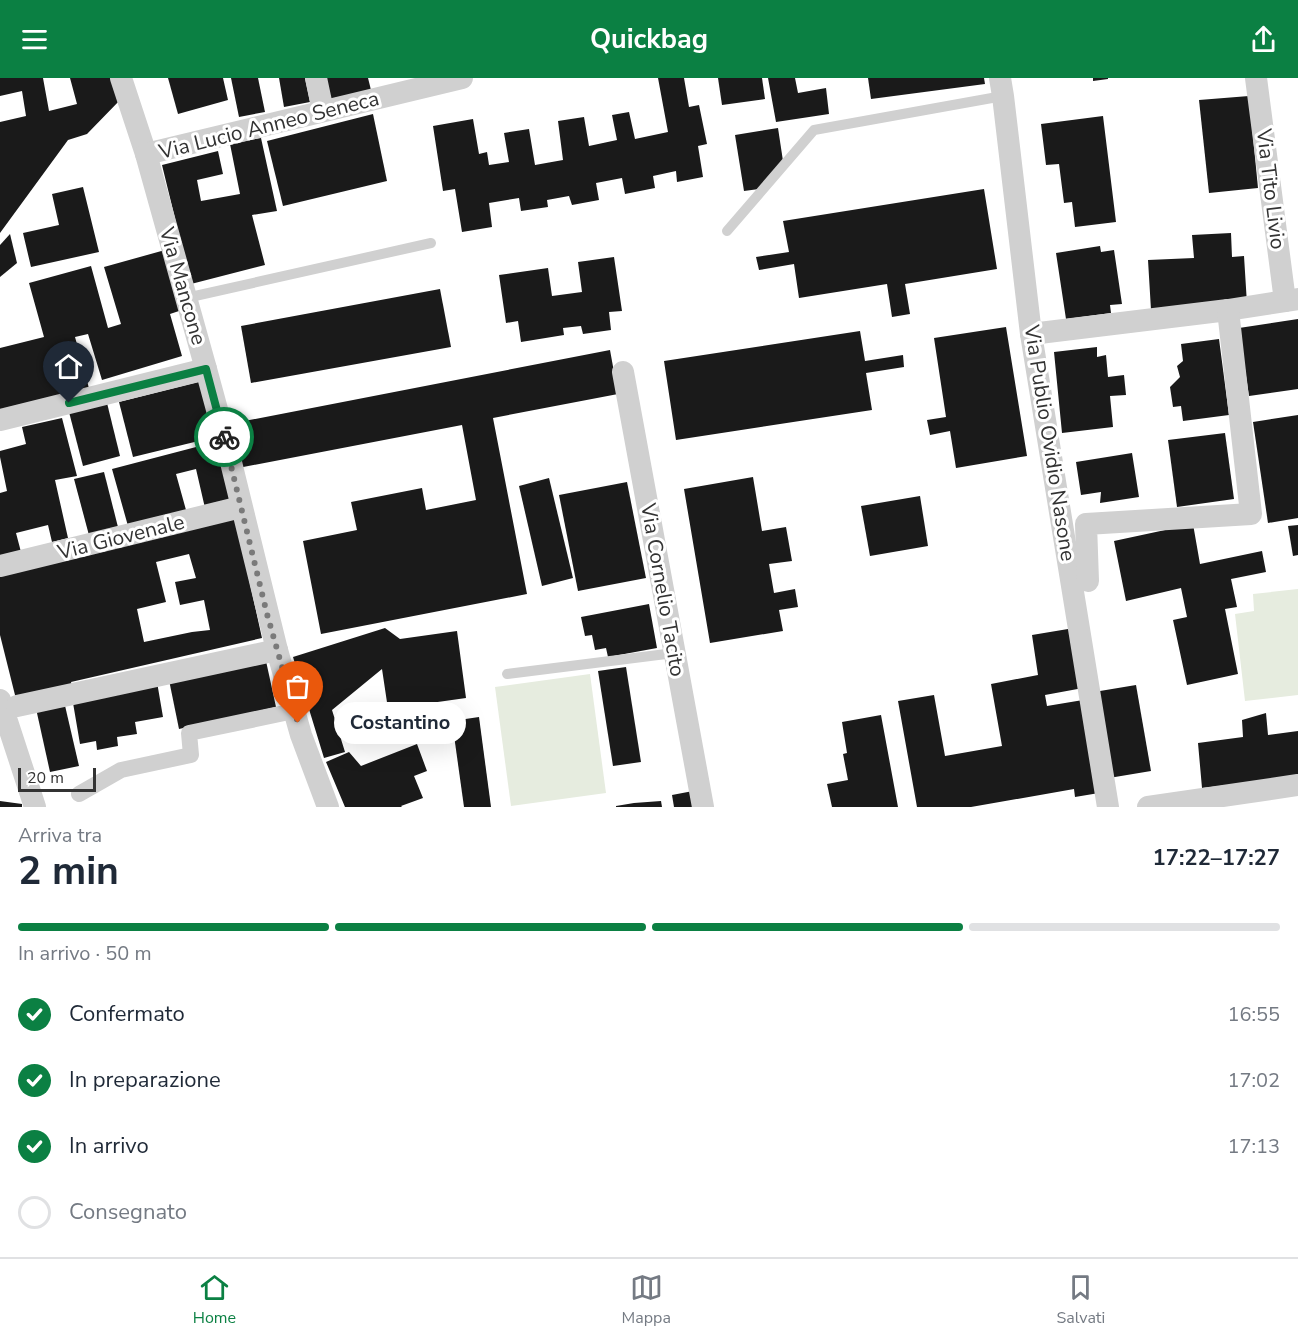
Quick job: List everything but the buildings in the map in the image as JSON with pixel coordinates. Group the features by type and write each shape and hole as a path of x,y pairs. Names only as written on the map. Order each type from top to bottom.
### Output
{"street":[{"name":"Via Mancone","path":"121,78 146,154 206,369 294,711 328,807"},
{"path":"316,78 323,111"},
{"name":"Via Tito Livio","path":"1256,78 1292,300"},
{"name":"Via Lucio Anneo Seneca","path":"146,154 449,80"},
{"name":"Via Publio Ovidio Nasone","path":"1002,87 1031,334 1108,807"},
{"path":"1031,334 1292,300"},
{"path":"1088,581 1086,524 1251,514 1228,310"},
{"path":"0,420 206,369"},
{"name":"Via Cornelio Tacito","path":"623,372 703,807"},
{"name":"Via Giovenale","path":"0,566 241,507"},
{"path":"35,807 9,703 277,650"},
{"path":"79,794 121,770 191,755 189,733 294,711"},
{"path":"1148,807 1298,785"}],"lane":[{"path":"727,231 814,130 1002,87"},
{"path":"186,298 431,243"},
{"path":"507,674 674,653"}],"shaded area":[{"path":"1298,589 1298,695 1245,701 1235,614 1254,611 1253,594"},
{"path":"590,674 606,793 511,806 495,687"}],"way so far":[{"path":"224,437 267,614 298,723"}],"place":[{"name":"Costantino","path":"298,723"}],"route":[{"path":"69,403 206,369 224,437"}]}
